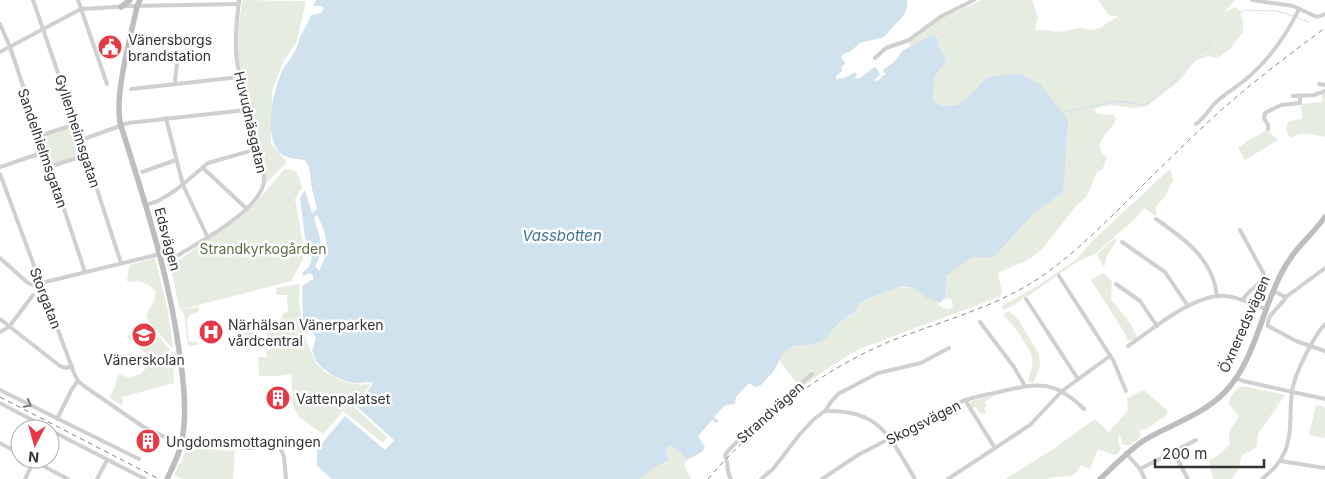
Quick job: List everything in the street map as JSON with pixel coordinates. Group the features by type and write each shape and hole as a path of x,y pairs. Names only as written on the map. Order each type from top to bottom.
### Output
{"main road":[{"path":"121,7 130,0"},
{"name":"Edsvägen","path":"137,2 118,114 120,126 160,254 173,314 182,370 185,406 182,440 178,457 167,478"},
{"name":"Öxneredsvägen","path":"1100,479 1126,453 1144,441 1199,412 1213,403 1224,392 1236,378 1250,350 1281,272 1292,255 1325,217"}],"street":[{"name":"Gyllenheimsgatan","path":"33,0 121,263"},
{"path":"78,0 107,84"},
{"path":"875,58 886,48 910,40 940,17 974,0"},
{"path":"1252,0 1287,5 1317,17 1325,14"},
{"path":"0,52 81,9 121,7 137,2 239,2"},
{"name":"Huvudnäsgatan","path":"172,259 208,238 246,209 258,195 264,184 240,77 236,41 239,2"},
{"path":"1196,124 1214,104 1246,79 1270,56 1298,10"},
{"name":"Sandelhielmsgatan","path":"0,24 10,47 85,272"},
{"path":"175,83 177,61"},
{"path":"130,89 240,77"},
{"path":"1319,84 1325,85"},
{"path":"1293,96 1325,92"},
{"path":"1268,129 1264,118 1265,113 1281,105 1300,103 1300,96"},
{"path":"81,140 128,123 246,110"},
{"path":"166,118 183,184 208,238"},
{"path":"39,136 76,124"},
{"path":"146,205 158,201 212,162 257,149"},
{"path":"0,167 44,152"},
{"path":"50,167 86,156"},
{"path":"142,172 176,160"},
{"path":"203,168 246,209"},
{"name":"Storgatan","path":"0,174 78,381"},
{"path":"1156,219 1183,238 1197,252 1214,276 1218,296"},
{"path":"1240,230 1264,274 1260,284 1248,291 1243,300"},
{"path":"1122,242 1165,272 1188,306"},
{"path":"0,258 28,283 33,285 160,254"},
{"path":"1325,268 1286,297 1267,321 1268,326 1325,351"},
{"path":"1059,276 1117,368 1126,391"},
{"path":"1116,284 1140,302 1157,326"},
{"path":"1273,291 1286,297"},
{"path":"0,332 9,327 33,295"},
{"path":"1128,346 1188,306 1203,299 1228,296 1266,309"},
{"path":"1026,299 1078,379"},
{"path":"0,320 60,366 66,368 72,366"},
{"path":"980,322 1014,367 1025,386"},
{"path":"1262,479 1276,467 1287,444 1292,392 1310,346 1316,334 1325,324"},
{"path":"761,479 773,469 814,419 825,411 838,394 867,378 883,372 922,363 949,348"},
{"path":"948,479 1034,422 1062,391 1110,356"},
{"name":"Strandvägen","path":"731,479 725,456 727,452 763,415 812,374"},
{"path":"1236,378 1325,398"},
{"path":"0,390 57,419 78,381 157,434 223,446 247,448 280,446 284,457 286,479"},
{"name":"Skogsvägen","path":"822,479 848,461 964,400 1025,386 1042,385 1071,396 1084,409"},
{"path":"964,400 995,448"},
{"path":"0,403 30,419"},
{"path":"825,411 864,416 880,426 890,438 915,479"},
{"path":"60,420 138,459"},
{"path":"60,435 145,479"},
{"path":"1140,469 1196,440"},
{"path":"1173,451 1188,479"},
{"path":"1126,453 1140,469 1145,479"},
{"path":"97,479 107,460"},
{"path":"1280,461 1325,468"},
{"path":"50,469 68,479"}],"green space":[{"path":"242,0 306,1 297,41 283,62 272,92 271,143 287,162 266,183 265,172 240,75 237,42"},
{"path":"983,0 1032,0 1038,17 1035,30 1059,32 1081,28 1091,30 1100,28 1118,16 1109,15 1098,0 1235,0 1224,12 1236,7 1243,20 1243,32 1229,50 1220,56 1214,58 1208,56 1195,61 1178,82 1147,106 1133,108 1110,105 1096,108 1095,111 1098,114 1114,115 1116,119 1100,144 1102,153 1107,158 1102,170 1097,172 1087,196 1075,207 1044,247 1030,259 998,273 1002,293 999,297 859,349 828,368 801,388 779,360 783,353 793,346 815,344 825,339 839,323 851,315 859,303 898,287 913,288 925,297 934,300 943,308 949,309 953,307 951,298 943,300 946,292 946,276 973,257 994,257 1035,212 1063,193 1021,74 986,78 957,105 941,106 934,102 933,86 936,75 944,64 946,57 939,47 937,36 932,35 912,46 909,44 909,42 941,18"},
{"path":"1322,94 1325,94 1325,137 1303,134 1290,138 1286,130 1288,121 1302,119 1301,104 1322,102"},
{"path":"75,126 85,155 50,165 41,137"},
{"path":"1267,130 1278,140 1245,160 1238,148"},
{"name":"Strandkyrkogården","path":"285,169 296,171 302,187 295,199 304,249 303,259 291,281 180,310 170,266 237,220 250,209"},
{"path":"1170,169 1173,180 1165,196 1155,208 1157,213 1155,216 1144,208 1136,218 1096,253 1077,262 1016,304 1003,310 1002,306 1039,285 1077,259 1093,240"},
{"path":"1115,238 1116,242 1107,255 1104,268 1097,254"},
{"path":"155,258 168,311 173,349 147,320 146,316 155,298 155,291 143,282 127,282 129,265"},
{"path":"1104,273 1112,282 1111,299 1130,323 1137,337 1132,341 1127,340 1126,335 1091,280"},
{"path":"300,284 300,327 316,363 324,371 342,381 361,385 369,384 370,386 353,406 387,437 383,443 343,411 323,434 299,417 293,406 291,374 259,376 258,357 267,357 266,351 272,349 266,341 268,324 276,324 282,318 283,313 288,312 287,295 277,295 276,288"},
{"path":"198,307 197,313 191,314 187,318 189,341 198,342 199,345 188,346 184,314 181,310"},
{"path":"1008,311 1016,316 1039,354 1040,367 1033,383 1028,381 1032,367 1031,353 1017,331 1003,315"},
{"path":"254,323 254,342 246,341 240,335 239,324"},
{"path":"145,329 153,330 170,350 161,358 152,359 126,336"},
{"path":"173,352 174,383 122,397 123,402 121,405 109,397 115,387 118,375 130,378 138,374 140,375 152,360 160,361"},
{"path":"1242,386 1285,395 1258,434 1257,447 1241,456 1238,469 1231,479 1213,479 1209,461 1230,444 1229,432 1239,416 1229,405 1230,399"},
{"path":"1144,390 1168,411 1166,416 1146,429 1142,430 1132,426 1140,430 1141,436 1131,445 1123,445 1119,433 1118,442 1121,448 1118,454 1114,455 1098,449 1090,469 1081,465 1072,476 1046,479 1005,479 1055,448 1095,419 1109,432 1128,410 1127,398"},
{"path":"995,395 985,402 983,399 987,407 984,408 986,411 984,414 980,413 976,407 972,408 970,404 971,401"},
{"path":"1316,405 1325,407 1325,438 1309,435"},
{"path":"671,445 687,460 684,465 691,479 639,479 669,460 666,452 667,446"},
{"path":"187,447 235,451 233,479 182,479 174,475"}],"water":[{"name":"Vassbotten","path":"316,0 907,0 907,8 904,15 884,37 860,43 851,51 842,55 841,58 845,64 841,67 842,71 836,76 836,79 844,78 855,72 857,75 855,79 858,79 876,67 880,75 873,81 879,80 887,74 883,70 895,61 903,50 934,34 938,39 939,47 946,57 944,64 936,75 933,86 934,102 941,106 957,105 986,78 1021,74 1041,85 1068,120 1063,193 1035,212 994,257 973,257 946,276 945,294 940,303 925,297 913,288 902,286 859,303 855,311 839,323 825,339 815,344 793,346 783,353 773,372 760,386 755,387 749,383 736,397 735,404 725,405 714,417 719,421 717,423 712,420 698,436 705,447 701,452 687,460 670,445 667,447 666,452 669,460 639,479 332,479 317,466 317,449 345,416 385,450 394,440 355,405 373,383 352,383 335,376 320,366 312,351 316,338 303,319 302,286 313,279 310,273 303,276 302,273 309,267 312,258 305,238 300,198 305,190 312,213 317,209 309,167 305,160 285,156 277,149 273,140 271,118 274,94 281,73 295,51 311,15 321,13 323,10 323,6 313,6","holes":["317,215 324,229 326,243 325,257 319,271 315,266 321,248 314,218"]}],"waterway":[{"path":"1062,113 1116,101 1145,105 1172,83 1196,54 1207,48 1212,40 1244,10 1276,11 1309,22"}],"railway":[{"path":"708,479 771,416 818,380 869,351 992,303 1010,295 1045,274 1092,235 1218,113 1263,75 1325,28"},
{"path":"0,397 159,479"}],"place":[{"name":"Vänersborgs brandstation","path":"110,47"},
{"name":"Närhälsan Vänerparken vårdcentral","path":"211,332"},
{"name":"Vänerskolan","path":"144,335"},
{"name":"Vattenpalatset","path":"278,398"},
{"name":"Ungdomsmottagningen","path":"148,441"}]}
